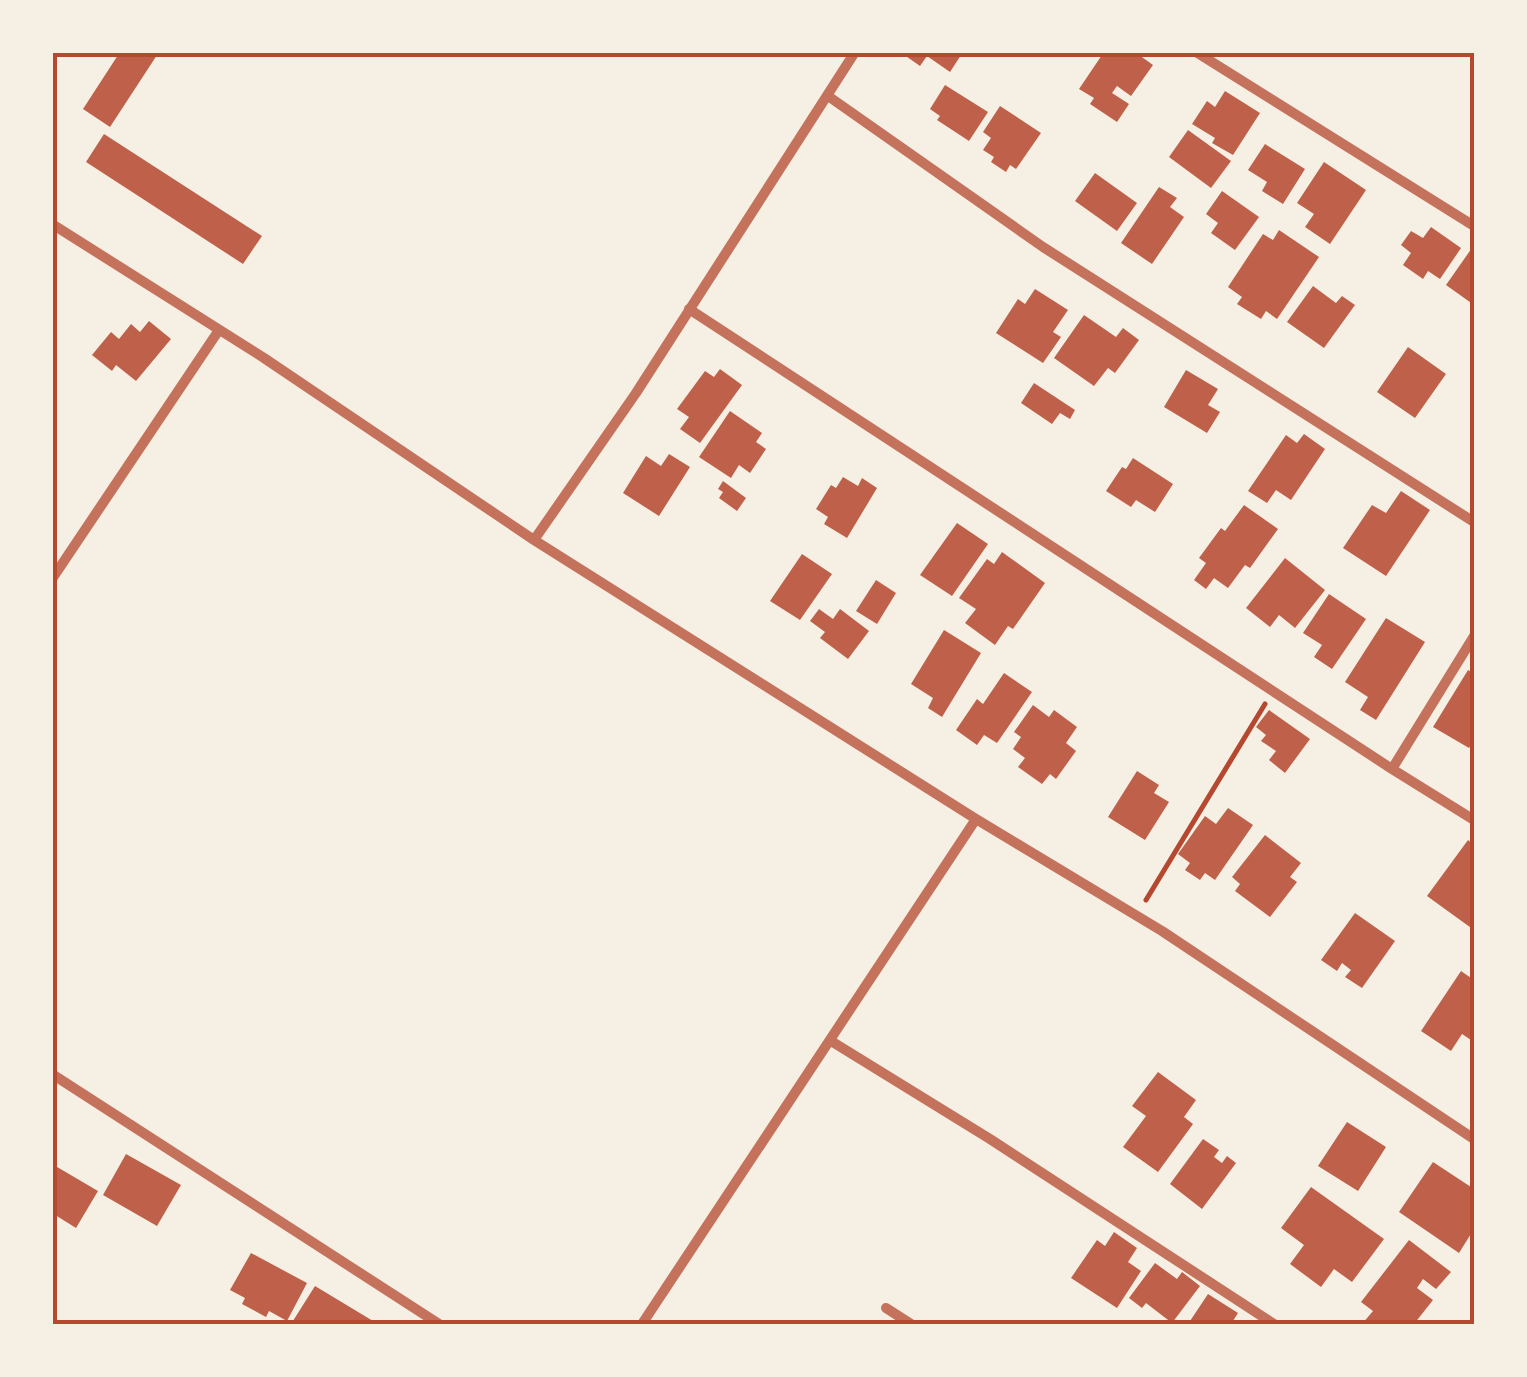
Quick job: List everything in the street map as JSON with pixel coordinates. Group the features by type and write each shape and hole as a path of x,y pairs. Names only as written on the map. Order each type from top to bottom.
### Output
{"street":[{"path":"534,540 636,393 855,52"},
{"path":"1196,52 1474,226"},
{"path":"828,96 1044,246 1474,522"},
{"path":"52,224 534,540 1137,916 1474,1139"},
{"path":"689,309 1474,820"},
{"path":"52,578 219,330"},
{"path":"52,550 65,558"},
{"path":"1392,769 1474,636"},
{"path":"642,1324 976,819"},
{"path":"831,1040 1274,1324"},
{"path":"52,1074 438,1324"},
{"path":"886,1308 911,1324"}],"path":[{"path":"1137,916 1273,690"}],"building":[{"path":"120,52 159,52 110,127 83,109"},
{"path":"900,52 963,52 950,72 927,56 920,66"},
{"path":"1104,52 1135,52 1153,65 1131,96 1117,86 1112,93 1129,104 1117,122 1090,104 1094,98 1079,89"},
{"path":"945,85 988,112 969,141 937,120 940,116 930,109"},
{"path":"1225,91 1260,113 1233,155 1212,143 1215,138 1192,124 1207,101 1215,107"},
{"path":"1000,106 1041,133 1016,169 1010,165 1006,172 991,162 994,157 983,150 991,138 983,132"},
{"path":"1188,130 1231,161 1211,188 1169,157"},
{"path":"104,134 262,236 243,264 86,162"},
{"path":"1265,144 1305,169 1283,204 1262,191 1267,182 1248,170"},
{"path":"1324,162 1366,190 1330,244 1305,227 1314,214 1297,203"},
{"path":"1095,173 1137,203 1117,231 1075,201"},
{"path":"1159,187 1177,198 1170,207 1184,217 1152,264 1121,243"},
{"path":"1222,191 1259,217 1235,250 1211,233 1218,223 1206,214"},
{"path":"1431,227 1461,248 1440,279 1428,271 1423,279 1403,265 1411,253 1401,245 1411,231 1423,238"},
{"path":"1279,230 1319,257 1277,319 1266,311 1261,319 1237,304 1242,297 1228,287 1263,234 1273,240"},
{"path":"1474,245 1474,305 1446,285"},
{"path":"1313,286 1336,303 1342,296 1355,305 1324,348 1287,322"},
{"path":"1035,289 1068,310 1053,332 1061,337 1043,363 996,333 1018,299 1025,304"},
{"path":"1084,315 1116,337 1123,328 1139,340 1115,373 1108,368 1094,386 1054,358"},
{"path":"149,321 171,339 136,381 116,365 112,371 92,355 111,332 119,339 131,324 140,332"},
{"path":"1408,347 1446,374 1415,418 1377,392"},
{"path":"720,369 742,385 700,443 680,429 689,417 677,409 705,371 714,377"},
{"path":"1186,370 1218,389 1208,405 1220,412 1207,433 1164,407"},
{"path":"1034,383 1075,410 1070,419 1060,413 1052,424 1021,403"},
{"path":"730,411 762,433 756,442 766,449 750,473 739,465 731,478 699,457"},
{"path":"1304,434 1325,449 1291,500 1276,490 1267,503 1248,491 1286,435 1297,443"},
{"path":"669,454 690,467 659,516 623,493 646,456 661,466"},
{"path":"1133,458 1173,484 1155,512 1136,500 1131,507 1106,491"},
{"path":"843,477 858,486 862,478 877,488 847,538 824,524 828,517 816,509 831,485 836,488"},
{"path":"723,481 746,498 737,511 719,498 723,492 718,489"},
{"path":"1401,491 1430,510 1386,576 1343,548 1372,505 1386,513"},
{"path":"1244,505 1278,529 1250,568 1245,565 1228,588 1214,578 1206,589 1194,580 1206,563 1199,558"},
{"path":"957,523 988,544 952,596 920,575"},
{"path":"1002,552 1045,583 1013,629 1008,626 995,645 965,623 976,609 959,598 987,559 994,564"},
{"path":"802,554 832,574 800,620 770,601"},
{"path":"1285,558 1325,590 1295,628 1279,615 1270,627 1246,608"},
{"path":"876,580 896,593 877,624 856,611"},
{"path":"1329,594 1366,619 1332,669 1314,657 1322,645 1303,633"},
{"path":"819,609 833,619 840,609 869,631 848,659 820,638 825,632 810,621"},
{"path":"1386,618 1425,642 1376,720 1360,710 1368,697 1345,682"},
{"path":"944,630 981,653 942,717 928,708 933,698 911,684"},
{"path":"1468,670 1474,674 1474,741 1469,748 1433,727"},
{"path":"1004,673 1032,692 997,743 984,735 977,745 956,730 977,699 983,704"},
{"path":"1033,705 1049,717 1054,710 1077,727 1066,743 1076,751 1056,779 1050,774 1042,784 1018,767 1025,758 1013,749 1021,737 1014,732"},
{"path":"1269,710 1310,739 1285,773 1269,760 1276,751 1261,741 1266,735 1256,727"},
{"path":"1137,771 1159,785 1154,793 1169,802 1145,840 1108,817"},
{"path":"1228,808 1253,825 1215,880 1205,873 1200,880 1185,870 1190,863 1178,854 1205,816 1216,824"},
{"path":"1265,835 1301,863 1290,877 1297,882 1270,917 1235,891 1240,884 1232,877"},
{"path":"1468,840 1474,845 1474,930 1427,896"},
{"path":"1355,913 1395,941 1362,988 1345,977 1351,970 1342,963 1337,971 1321,960"},
{"path":"1461,971 1474,980 1474,1042 1462,1034 1451,1051 1421,1031"},
{"path":"1158,1072 1196,1100 1184,1117 1193,1124 1158,1172 1123,1147 1146,1116 1132,1106"},
{"path":"1347,1122 1386,1147 1358,1191 1318,1166"},
{"path":"1203,1139 1219,1150 1214,1157 1222,1163 1227,1156 1236,1163 1202,1209 1170,1184"},
{"path":"126,1154 181,1185 157,1226 103,1195"},
{"path":"1433,1162 1474,1189 1474,1229 1459,1253 1399,1212"},
{"path":"52,1164 98,1191 76,1228 52,1213"},
{"path":"1311,1187 1384,1239 1352,1282 1334,1269 1321,1287 1290,1264 1304,1245 1281,1228"},
{"path":"1114,1232 1137,1248 1128,1262 1141,1271 1117,1308 1071,1278 1097,1240 1105,1246"},
{"path":"1409,1240 1451,1272 1436,1289 1423,1279 1417,1288 1433,1300 1414,1324 1362,1324 1373,1311 1361,1302"},
{"path":"251,1253 307,1283 287,1321 269,1311 266,1317 242,1304 245,1298 230,1290"},
{"path":"1155,1263 1177,1279 1182,1272 1200,1286 1172,1323 1146,1303 1142,1308 1129,1298"},
{"path":"315,1286 378,1324 291,1324"},
{"path":"1208,1294 1238,1313 1231,1324 1188,1324"}]}
